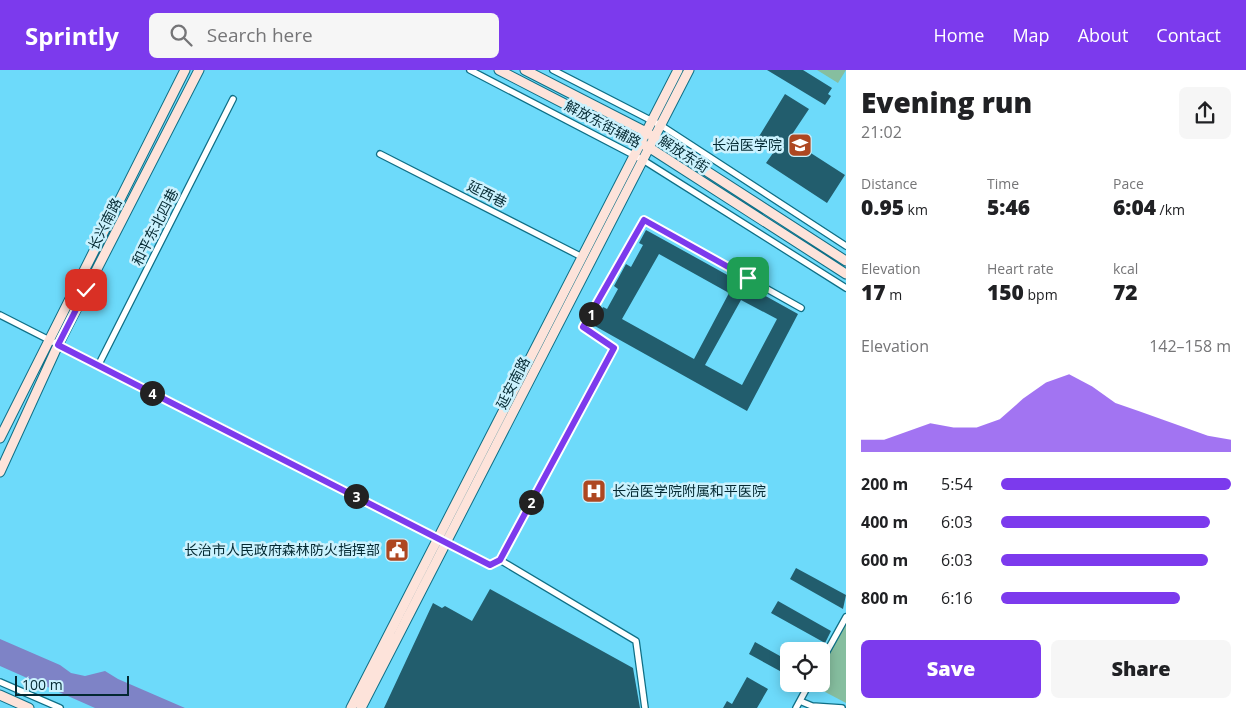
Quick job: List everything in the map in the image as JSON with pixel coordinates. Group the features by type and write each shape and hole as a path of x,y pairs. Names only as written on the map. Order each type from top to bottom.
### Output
{"main road":[{"name":"长兴南路","path":"0,438 185,70"},
{"name":"长兴南路","path":"0,472 58,345 199,70"},
{"name":"解放东街","path":"499,70 650,148 846,274"},
{"name":"解放东街","path":"526,70 646,132 846,261"},
{"name":"延安南路","path":"351,708 443,540 639,158 640,143 678,70"},
{"name":"延安南路","path":"361,708 582,257 639,158 650,148 689,70"},
{"path":"0,695 29,708"}],"street":[{"name":"解放东街辅路","path":"470,70 639,158 846,288"},
{"name":"解放东街辅路","path":"553,70 662,126 846,246"},
{"name":"和平东北四巷","path":"98,366 234,98"},
{"name":"延西巷","path":"380,154 582,257"},
{"path":"0,315 490,565 500,560 614,348 583,327 644,220 801,308"},
{"path":"500,560 636,641 645,708"},
{"path":"830,646 846,617"},
{"path":"0,682 60,708"},
{"path":"796,708 805,692"},
{"path":"800,701 812,706 842,708"}],"green space":[{"path":"817,70 846,70 838,83"},
{"path":"846,623 846,703 825,692 830,692 830,652"}],"water":[{"path":"0,639 60,665 71,673 85,676 105,671 118,679 185,708 95,708 0,666"}],"building":[{"path":"767,70 803,70 832,88 828,94 831,96 825,105"},
{"path":"785,94 809,109 789,139 845,175 827,203 766,163 773,153 755,143"},
{"path":"646,230 798,314 747,411 593,325 603,307 607,309 618,289 614,286 626,264 631,267 643,245 639,243","holes":["659,254 729,293 694,359 622,319","741,300 777,319 742,385 705,365"]},
{"path":"796,568 846,595 843,609 790,579"},
{"path":"490,589 633,668 640,708 384,708 433,603 442,608 445,606 472,621"},
{"path":"778,601 831,631 826,642 823,642 771,613"},
{"path":"755,642 780,656 780,671 749,654"},
{"path":"747,677 768,689 757,708 723,708 727,701 732,704"}],"place":[{"name":"长治医学院","path":"800,145"},
{"name":"长治医学院附属和平医院","path":"594,491"},
{"name":"长治市人民政府森林防火指挥部","path":"397,550"}],"route":[{"path":"86,290 58,345 490,565 500,560 614,348 583,327 644,220 748,278"}]}
